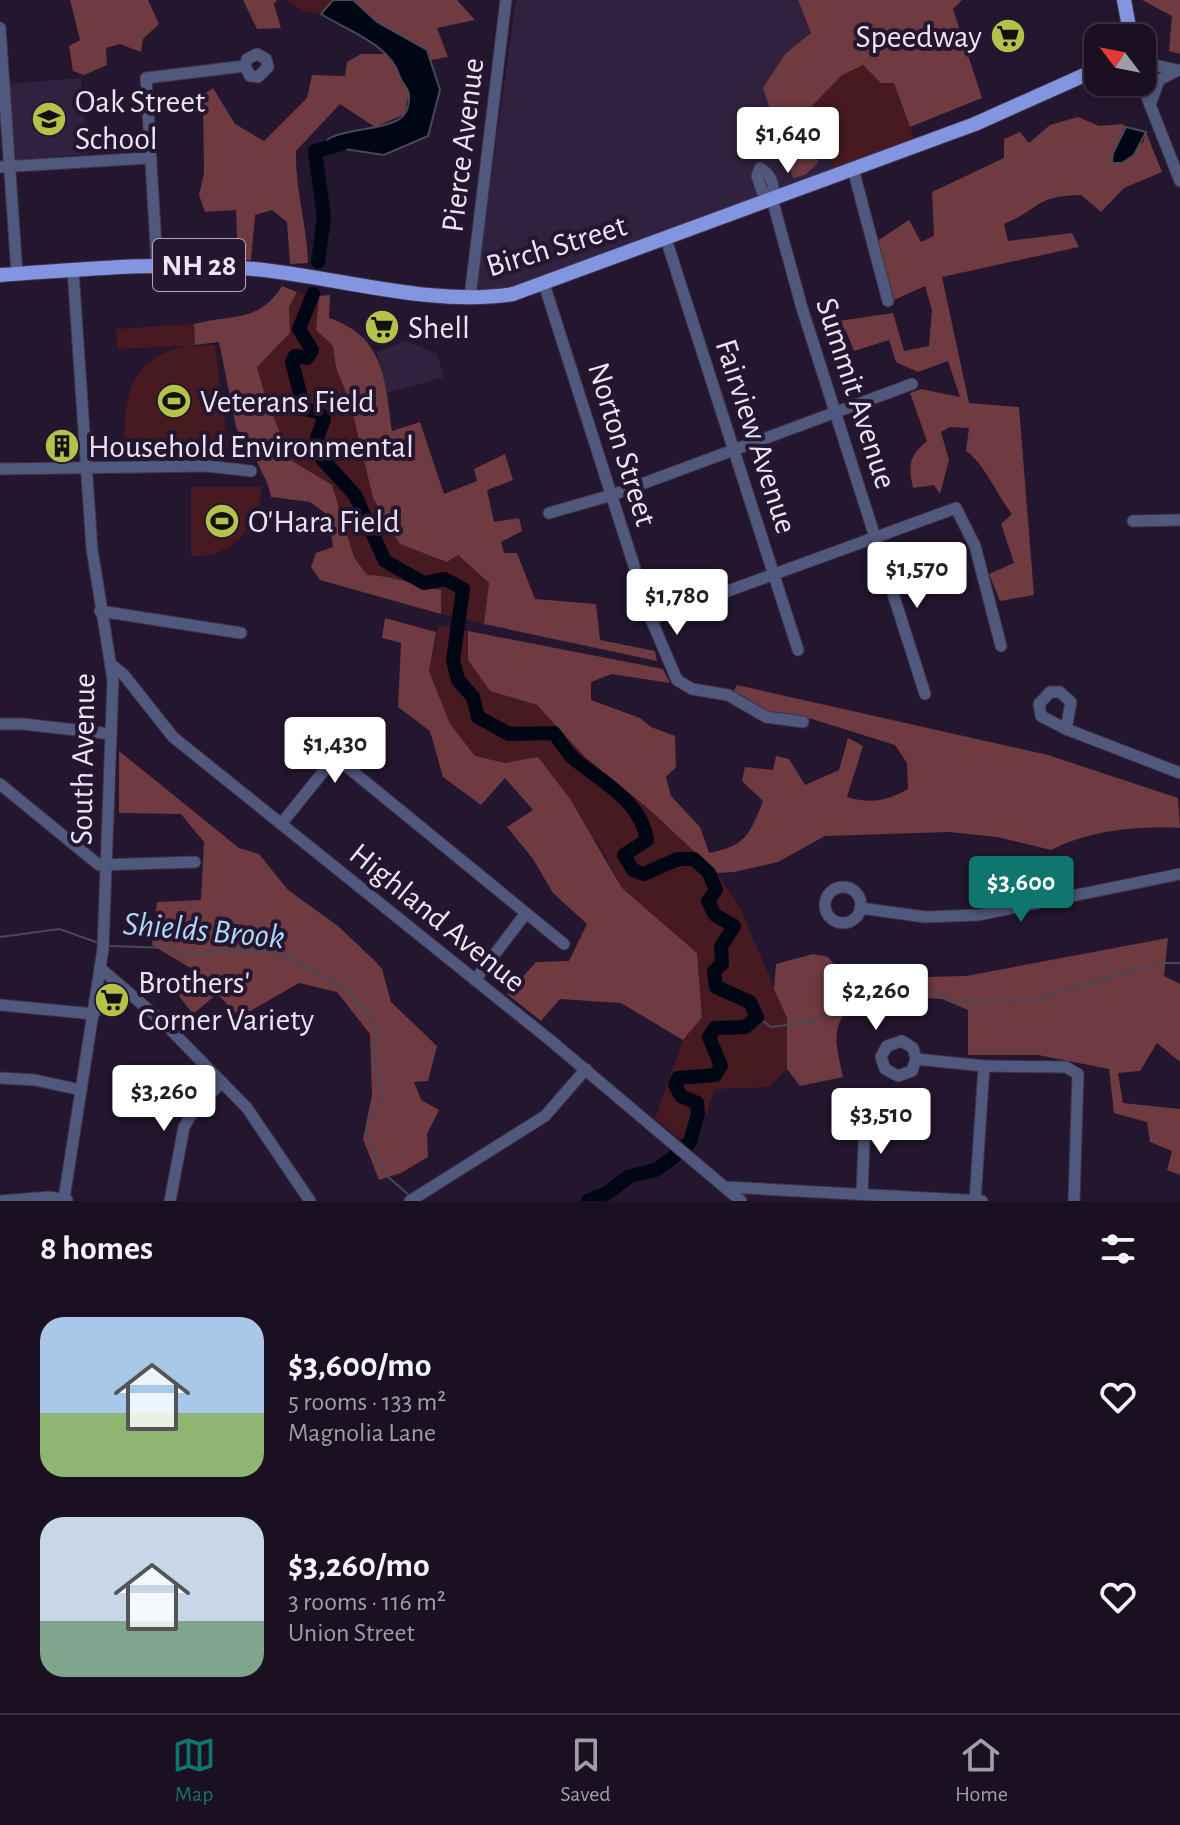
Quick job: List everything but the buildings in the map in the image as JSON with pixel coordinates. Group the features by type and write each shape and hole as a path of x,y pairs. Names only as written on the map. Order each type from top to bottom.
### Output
{"main road":[{"path":"1121,24 1125,3"},
{"path":"1125,3 1129,24"},
{"name":"Birch Street","path":"0,275 157,264 256,269 470,297 513,294 975,124 1084,74"}],"street":[{"name":"Pierce Avenue","path":"470,297 506,0"},
{"path":"0,28 5,166 17,274"},
{"path":"1156,65 1179,70"},
{"path":"157,264 146,78 245,66"},
{"path":"1150,105 1159,80 1179,70"},
{"path":"1146,96 1180,181"},
{"path":"5,166 149,158"},
{"path":"853,169 888,301"},
{"name":"Summit Avenue","path":"772,199 835,413 925,694"},
{"name":"Fairview Avenue","path":"666,239 798,650"},
{"name":"South Avenue","path":"67,1200 103,943 112,665 100,611 85,466 73,270"},
{"name":"Norton Street","path":"544,284 651,619 682,685 728,695 766,717 803,722"},
{"path":"549,513 612,495 912,384"},
{"path":"0,469 207,466 251,471"},
{"path":"651,619 956,508 975,546 1001,646"},
{"path":"1133,521 1180,520"},
{"path":"100,611 241,633"},
{"name":"Highland Avenue","path":"112,665 124,675 173,737 586,1069 741,1201"},
{"path":"0,724 111,734"},
{"path":"281,824 361,725"},
{"path":"1066,729 1180,773"},
{"path":"335,757 564,944"},
{"path":"0,784 95,864 195,862"},
{"path":"860,908 925,917 978,915 1180,874"},
{"path":"475,980 526,913"},
{"path":"100,968 164,1023 222,1082 258,1122 310,1201"},
{"path":"0,1005 94,1014"},
{"path":"916,1059 984,1066 1072,1069 1080,1081 1074,1201"},
{"path":"975,1201 984,1066"},
{"path":"413,1199 545,1116 586,1069"},
{"path":"0,1078 35,1080 81,1090"},
{"path":"170,1201 184,1127 192,1113 222,1082"},
{"path":"862,1194 865,1117"},
{"path":"726,1187 982,1201"},
{"path":"3,1201 67,1200"}],"shaded area":[{"path":"70,0 148,0 159,24 143,39 141,52 120,44 106,48 107,65 84,75 73,71 69,46 80,40"},
{"path":"243,0 277,0 274,4 281,28 257,29"},
{"path":"287,0 333,0 321,14 302,11"},
{"path":"333,0 353,0 377,22 427,50 440,90 428,136 384,155 338,148 326,151 328,139 336,135 398,120 406,111 409,99 395,66 378,47 321,14"},
{"path":"353,0 457,0 475,20 437,28 448,57 431,60 427,50 377,22"},
{"path":"516,0 798,0 809,31 796,65 834,169 516,288 475,292"},
{"path":"798,0 906,0 889,70 914,138 834,169 796,65 809,31"},
{"path":"798,0 962,0 953,9 982,98 910,127 894,83 881,83 863,65 842,75 811,107 818,163 805,175 793,178 763,88 786,53 811,33"},
{"path":"1142,0 1180,0 1180,54 1169,51 1172,16"},
{"path":"361,54 386,54 390,58 409,90 405,114 375,127 340,104 296,151 308,263 290,264 287,222 272,210 255,215 251,260 238,260 236,210 205,212 199,195 204,173 203,95 213,88 235,124 264,141 307,98 312,75 345,76 347,62"},
{"name":"Oak Street School","path":"81,78 88,154 16,160 9,84"},
{"path":"1078,117 1099,126 1123,124 1126,127 1119,139 1143,143 1146,132 1162,172 1124,188 1101,212 1081,195 1066,196 1046,200 1004,224 1008,241 1072,233 1079,247 942,277 969,403 1019,407 1034,595 1000,601 989,574 1014,563 1001,524 1012,514 985,471 966,451 969,428 950,427 941,432 949,460 940,494 934,485 913,488 911,462 927,441 910,393 921,389 960,397 948,361 918,372 896,362 889,340 854,351 846,331 836,333 832,322 893,313 904,351 929,346 932,310 925,286 894,300 877,241 909,220 921,242 934,236 932,192 1004,158 1004,139 1020,132 1029,143 1050,125"},
{"path":"1126,127 1146,132 1134,155 1122,163 1112,163 1113,153"},
{"path":"282,286 297,292 289,307 290,333 257,367 266,399 292,461 332,485 354,557 367,575 441,590 441,614 320,580 311,567 316,553 333,547 329,516 310,502 271,497 254,449 241,438 236,427 219,342 195,345 194,324 254,312 273,298"},
{"path":"297,292 319,296 316,330 333,345 336,368 350,402 373,498 457,555 489,583 484,624 441,614 441,590 385,576 367,575 354,557 332,485 292,461 266,399 257,367 290,333 289,307"},
{"path":"330,295 329,318 361,336 379,362 392,431 420,422 444,494 477,481 474,469 505,454 513,480 487,490 494,522 519,518 522,531 501,542 504,553 517,553 535,599 596,604 600,640 655,651 657,661 484,624 489,583 458,555 447,562 400,544 373,498 350,402 336,368 333,346 316,330 319,296"},
{"name":"Veterans Field","path":"194,324 195,346 215,345 228,446 125,456 128,400 140,371 167,352 188,346 117,349 116,329"},
{"path":"406,341 437,354 444,377 387,393 377,352"},
{"name":"O'Hara Field","path":"191,487 262,487 256,514 231,546 206,556 191,556"},
{"path":"385,618 436,632 429,671 450,724 475,756 505,763 538,757 570,799 622,888 697,953 702,1017 683,1040 621,1003 560,999 541,1021 507,994 536,962 569,961 587,924 553,893 533,859 507,827 533,810 505,778 481,805 443,777 430,731 398,707 401,643 382,638"},
{"path":"438,625 468,631 468,660 490,691 537,705 585,757 650,810 717,873 741,910 787,1018 787,1069 769,1087 715,1089 694,1149 655,1119 683,1040 702,1017 697,953 622,888 599,844 505,763 476,757 450,725 429,671"},
{"path":"468,631 663,669 670,683 612,674 591,682 591,700 640,718 651,727 675,736 676,767 666,777 671,796 700,827 709,853 731,847 750,830 763,801 742,781 745,767 773,770 776,756 789,759 805,785 839,770 848,738 863,746 847,797 878,800 908,789 907,763 895,745 812,719 765,714 733,692 737,685 1048,755 1178,798 1180,828 1114,831 1082,838 1051,850 997,837 949,832 825,836 778,862 717,873 650,810 585,757 537,705 490,691 468,660"},
{"path":"119,751 239,848 259,854 288,890 338,926 382,969 391,1002 437,1046 428,1081 414,1082 421,1100 439,1110 427,1134 428,1157 401,1173 379,1180 363,1139 372,1095 370,1034 337,992 299,983 240,1017 217,994 193,1014 179,996 197,972 152,945 157,902 201,900 204,842 181,814 119,813"},
{"path":"1168,938 1164,976 1180,984 1180,1062 1157,1043 1140,1071 1118,1073 1123,1103 1180,1109 1180,1175 1167,1170 1172,1151 1150,1142 1147,1122 1114,1113 1109,1069 1038,1055 968,1055 968,1010 942,999 865,994 845,1013 837,1031 843,1077 800,1086 787,1069 787,1018 774,989 776,964 813,954 828,957 846,979 966,976"}],"waterway":[{"path":"318,262 324,217 315,151 342,144"},
{"path":"313,294 299,329 312,350 307,358 295,356 292,362 304,409 318,412 324,419 313,449 355,495 385,561 424,583 445,579 463,589 453,660 458,680 473,697 478,717 509,734 554,733 573,758 618,793 637,814 647,840 624,855 633,870 644,874 678,859 694,859 709,873 716,890 708,901 715,915 734,926 721,947 722,964 714,971 716,987 750,1002 757,1017 745,1027 715,1028 709,1037 721,1066 715,1075 678,1078 675,1085 681,1096 697,1103 698,1114 690,1142 656,1170 630,1176 607,1193 588,1201"},
{"name":"Shields Brook","path":"0,937 59,929 99,943"},
{"name":"Shields Brook","path":"109,946 169,948 185,956 218,951 280,953 345,988 372,1018 378,1036 374,1059 380,1075 382,1097 367,1124 368,1138 387,1176 411,1197"},
{"path":"757,1017 771,1027 810,1022 876,983 921,988 955,1002 1029,1001 1159,963 1180,963"}],"place":[{"name":"Speedway","path":"1008,36"},
{"name":"Oak Street School","path":"49,119"},
{"name":"Shell","path":"382,327"},
{"name":"Veterans Field","path":"174,401"},
{"name":"Household Environmental","path":"62,446"},
{"name":"O'Hara Field","path":"222,521"},
{"name":"Brothers' Corner Variety","path":"112,1000"}]}
